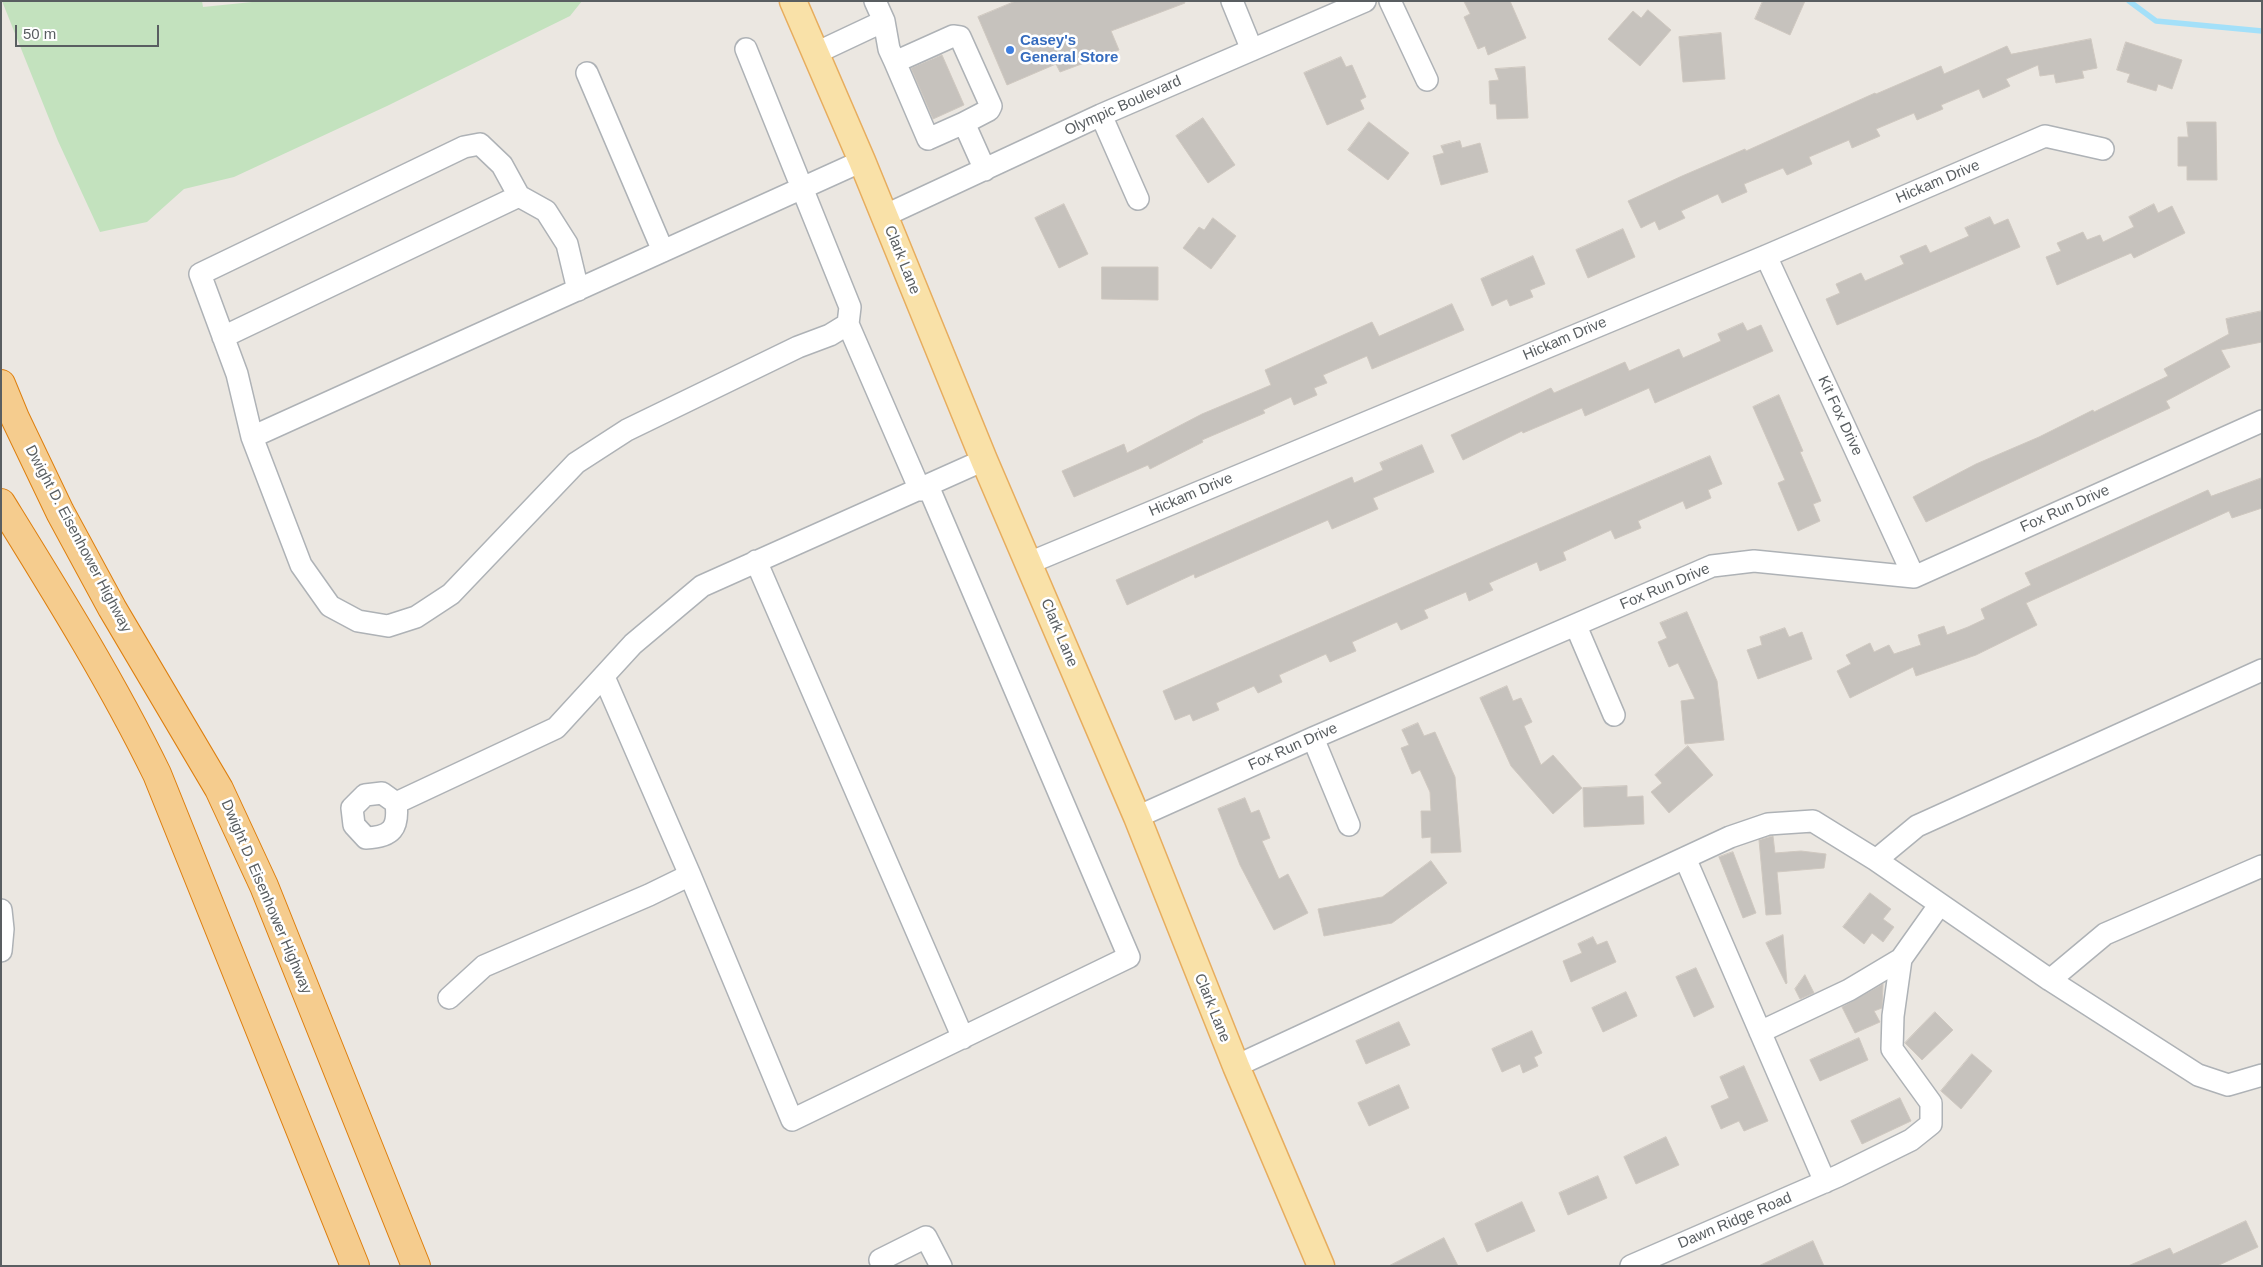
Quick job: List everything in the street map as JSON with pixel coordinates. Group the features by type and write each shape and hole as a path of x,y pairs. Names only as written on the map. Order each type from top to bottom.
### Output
{"highway":[{"name":"Dwight D. Eisenhower Highway","path":"1,384 15,418 70,530 112,608 223,798 264,886 416,1266"},
{"path":"1,503 69,612 127,713 157,774 355,1266"}],"main road":[{"name":"Clark Lane","path":"794,1 862,161 984,460 1136,817 1236,1066 1321,1266"}],"street":[{"path":"875,1 884,21 889,49 928,139 989,110 991,106 960,37 953,36 895,62"},
{"path":"1232,1 1252,50"},
{"name":"Olympic Boulevard","path":"884,216 1100,115 1365,1"},
{"path":"1390,1 1427,80"},
{"path":"816,53 884,21"},
{"path":"604,676 690,875 792,1120 1129,957 924,488 848,324 850,307 746,50"},
{"path":"587,73 663,251"},
{"path":"1100,115 1138,199"},
{"path":"964,123 985,170"},
{"name":"Hickam Drive","path":"1029,563 1766,256 2045,136 2103,149"},
{"path":"578,290 568,244 546,211 519,196 502,165 480,144 464,147 200,274 237,374 252,437 301,565 330,606 358,621 388,626 416,617 451,594 576,463 627,430 798,347 830,335 848,324"},
{"path":"252,437 862,161"},
{"path":"223,337 519,196"},
{"name":"Kit Fox Drive","path":"1766,256 1914,577"},
{"name":"Fox Run Drive","path":"1136,817 1313,738 1712,566 1754,561 1914,577 2262,421"},
{"path":"396,803 556,728 633,644 702,586 984,460"},
{"path":"756,561 963,1038"},
{"path":"1576,626 1614,715"},
{"path":"1876,860 1917,826 2262,670"},
{"path":"1313,738 1349,825"},
{"path":"1236,1066 1730,837 1768,824 1813,821 1876,860 2050,980 2198,1075 2228,1085 2262,1075"},
{"path":"1685,858 1760,1032 1831,1179"},
{"path":"2050,980 2105,934 2262,866"},
{"path":"449,998 484,966 649,895 690,875"},
{"path":"1760,1032 1849,990 1901,959 1940,904"},
{"path":"1,910 4,929 1,951"},
{"name":"Dawn Ridge Road","path":"1631,1266 1831,1179 1911,1140 1931,1124 1931,1103 1892,1048 1893,1016 1901,959"},
{"path":"883,1266 880,1260 926,1237 941,1266"}],"green space":[{"path":"2,1 202,1 203,7 262,1 582,1 570,16 387,106 234,177 184,189 147,222 100,232 58,141"}],"building":[{"path":"1016,1 1184,1 1185,3 1111,31 1119,50 1060,72 1056,64 1007,85 978,17"},
{"path":"1464,1 1510,1 1526,38 1488,55 1485,46 1478,49 1464,17 1470,14"},
{"path":"1763,1 1805,1 1790,35 1755,19"},
{"path":"1648,10 1671,30 1640,66 1608,39 1633,11 1641,18"},
{"path":"1721,33 1725,79 1683,82 1679,37"},
{"path":"2091,39 2097,68 2082,71 2084,78 2056,83 2054,74 2040,76 2038,65 2006,79 2010,86 1983,98 1979,89 1941,105 1943,109 1917,120 1914,113 1876,129 1880,136 1852,148 1849,140 1809,157 1812,164 1787,175 1783,168 1744,184 1747,192 1722,203 1718,194 1681,211 1685,218 1659,230 1655,221 1641,228 1628,201 1682,176 1745,149 1746,151 1875,93 1941,66 1944,74 2007,46 2011,54"},
{"path":"2126,42 2182,60 2172,89 2158,84 2156,91 2127,82 2130,74 2117,70"},
{"path":"942,55 964,105 933,119 911,68"},
{"path":"1341,57 1346,67 1352,65 1366,97 1360,100 1364,109 1327,125 1304,73"},
{"path":"1525,67 1528,118 1497,119 1496,104 1490,104 1489,81 1499,80 1495,69"},
{"path":"1203,118 1235,165 1208,183 1176,136"},
{"path":"1369,122 1409,153 1388,180 1348,150"},
{"path":"2187,122 2216,122 2217,180 2187,180 2187,166 2178,166 2178,137 2188,137"},
{"path":"1460,141 1462,148 1480,143 1488,172 1441,185 1433,156 1444,153 1441,146"},
{"path":"1064,204 1088,254 1059,268 1035,218"},
{"path":"2154,204 2158,213 2172,206 2185,233 2134,258 2131,253 2057,285 2046,257 2061,251 2057,243 2083,232 2087,240 2100,235 2103,242 2134,227 2129,217"},
{"path":"1990,217 1994,225 2008,219 2020,247 1837,325 1826,299 1840,293 1836,284 1861,273 1865,281 1904,264 1900,256 1926,245 1930,253 1969,236 1965,228"},
{"path":"1213,218 1236,236 1211,269 1183,248 1199,227 1204,230"},
{"path":"1623,229 1635,257 1588,278 1576,250"},
{"path":"1533,256 1545,284 1530,290 1533,297 1510,306 1507,299 1492,306 1481,279"},
{"path":"1102,267 1158,267 1158,300 1102,299"},
{"path":"1452,304 1464,330 1372,369 1367,356 1323,375 1327,383 1314,388 1317,395 1294,405 1291,397 1263,410 1265,413 1202,440 1203,442 1150,469 1148,465 1074,497 1062,471 1124,444 1127,453 1202,414 1271,385 1265,370 1372,322 1379,336"},
{"path":"2262,311 2262,342 2221,350 2230,367 2166,401 2170,408 1926,522 1913,497 1976,464 2039,437 2093,410 2094,412 2168,376 2164,369 2229,334 2226,319"},
{"path":"1743,323 1747,331 1761,325 1773,351 1655,403 1649,388 1585,416 1582,408 1523,433 1522,431 1463,460 1451,435 1551,388 1554,393 1625,362 1629,371 1679,349 1683,358 1721,341 1718,334"},
{"path":"1779,395 1803,451 1800,452 1821,501 1813,504 1820,521 1798,531 1778,483 1785,480 1753,407"},
{"path":"1422,445 1434,472 1373,498 1378,509 1332,529 1328,520 1195,578 1194,574 1127,605 1116,580 1352,477 1354,483 1383,470 1380,463"},
{"path":"1710,456 1722,484 1708,490 1711,498 1686,509 1683,501 1638,521 1641,528 1615,539 1611,530 1563,552 1566,560 1540,571 1537,562 1489,583 1493,590 1469,601 1466,592 1424,610 1428,618 1401,630 1397,622 1352,642 1356,651 1330,662 1326,654 1279,675 1282,682 1258,693 1254,686 1216,703 1219,710 1193,721 1190,714 1175,720 1163,691"},
{"path":"2262,478 2262,508 2232,518 2229,511 2026,603 2037,625 1976,655 1916,676 1913,667 1850,698 1837,671 1851,664 1846,655 1870,643 1874,652 1889,645 1894,654 1921,645 1918,635 1944,626 1947,635 1968,627 1985,619 1981,609 2031,585 2025,573 2208,490 2211,496"},
{"path":"1687,612 1717,681 1724,740 1685,744 1681,701 1695,699 1678,663 1669,667 1658,642 1667,638 1660,623"},
{"path":"1785,628 1789,637 1802,632 1812,659 1758,679 1747,650 1762,645 1760,637"},
{"path":"1507,686 1513,701 1521,698 1532,722 1524,726 1541,765 1553,755 1582,788 1553,814 1511,766 1480,698"},
{"path":"1418,723 1424,736 1435,732 1455,777 1461,852 1431,853 1431,837 1422,838 1421,811 1431,811 1430,792 1420,770 1412,774 1401,748 1409,745 1402,730"},
{"path":"1688,746 1713,775 1669,813 1651,792 1662,783 1655,775"},
{"path":"1627,786 1627,797 1643,796 1644,824 1584,827 1583,788"},
{"path":"1245,798 1251,813 1259,810 1270,838 1262,841 1279,879 1288,874 1308,913 1274,930 1240,865 1218,809"},
{"path":"1773,836 1775,853 1801,851 1826,854 1824,868 1777,872 1781,914 1766,915 1759,840"},
{"path":"1733,852 1756,913 1743,918 1719,857"},
{"path":"1431,861 1447,883 1392,923 1324,936 1318,909 1382,897"},
{"path":"1870,893 1891,909 1883,919 1894,927 1883,942 1872,933 1864,944 1843,927"},
{"path":"1783,935 1787,983 1786,984 1766,943"},
{"path":"1593,937 1597,945 1607,941 1616,962 1571,982 1563,961 1582,953 1578,944"},
{"path":"1696,968 1714,1007 1694,1017 1676,977"},
{"path":"1805,975 1814,993 1800,999 1795,989"},
{"path":"1883,984 1882,1008 1874,1011 1880,1022 1855,1033 1842,1007"},
{"path":"1626,992 1637,1016 1603,1032 1592,1008"},
{"path":"1935,1012 1953,1030 1922,1060 1905,1043"},
{"path":"1399,1022 1410,1045 1366,1064 1356,1041"},
{"path":"1532,1031 1542,1053 1534,1057 1538,1066 1523,1073 1520,1064 1502,1072 1492,1049"},
{"path":"1859,1038 1868,1060 1820,1081 1810,1060"},
{"path":"1972,1054 1992,1071 1961,1109 1941,1091"},
{"path":"1744,1066 1768,1121 1744,1131 1739,1121 1721,1129 1711,1106 1729,1098 1720,1077"},
{"path":"1399,1085 1409,1108 1369,1126 1358,1103"},
{"path":"1900,1098 1911,1121 1862,1144 1851,1121"},
{"path":"1666,1137 1679,1165 1636,1184 1624,1157"},
{"path":"1598,1176 1607,1198 1568,1215 1559,1193"},
{"path":"1522,1202 1535,1231 1487,1252 1475,1224"},
{"path":"2246,1221 2258,1247 2217,1266 2128,1266 2170,1248 2173,1254"},
{"path":"1444,1238 1458,1266 1389,1266"},
{"path":"1813,1241 1824,1266 1759,1266"}],"waterway":[{"path":"2129,1 2156,21 2262,31"}],"place":[{"name":"Casey's General Store","path":"1010,50"}]}
